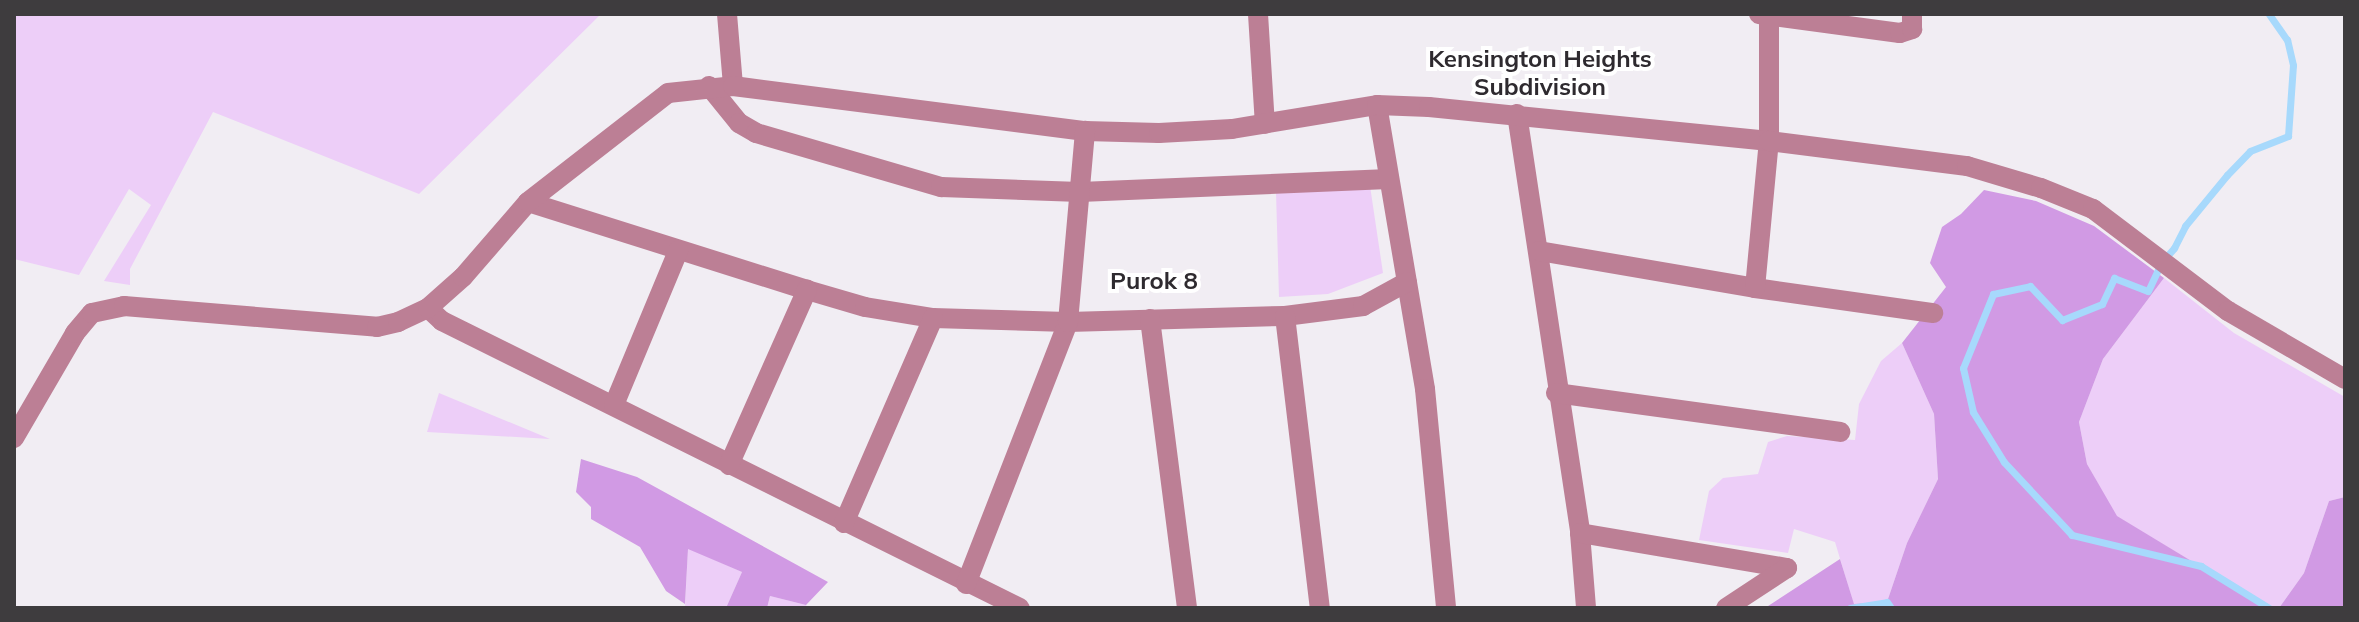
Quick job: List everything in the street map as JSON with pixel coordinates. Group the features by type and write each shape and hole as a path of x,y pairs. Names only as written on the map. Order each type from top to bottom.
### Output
{"street":[{"path":"727,14 733,86"},
{"path":"1258,14 1265,124"},
{"path":"1755,288 1769,141 1766,15 1900,33 1912,29 1912,14"},
{"path":"709,86 739,123 756,133 941,187 1080,192 1389,179"},
{"path":"14,438 83,321 106,308 124,306 377,327 428,308 463,277 528,202 668,93 709,86 733,86 1085,131 1185,132 1265,124 1377,105 1517,114 1769,141 1983,170 2093,209 2142,243 2228,311 2345,379"},
{"path":"1377,105 1425,389 1446,608"},
{"path":"1517,114 1539,251 1556,393 1580,533 1586,608"},
{"path":"966,584 1054,366 1068,322 1085,131"},
{"path":"528,202 865,307 933,318 1068,322 1285,316 1363,306 1407,282"},
{"path":"614,405 678,251"},
{"path":"1539,251 1755,288 1933,313"},
{"path":"729,465 807,290"},
{"path":"428,308 442,321 966,584 1020,608"},
{"path":"1285,316 1320,608"},
{"path":"844,523 933,318"},
{"path":"1150,319 1187,608"},
{"path":"1556,393 1840,432"},
{"path":"1580,533 1787,568 1726,608"}],"shaded area":[{"path":"14,14 601,14 419,194 213,112 130,269 130,285 104,281 151,205 129,189 79,275 14,259"},
{"path":"1370,186 1383,273 1328,294 1279,297 1276,192"},
{"path":"1984,190 2036,201 2094,226 2164,278 2103,359 2079,422 2087,464 2117,516 2269,608 1765,608 1840,559 1854,604 1887,602 1907,543 1938,479 1934,414 1902,343 1946,287 1930,263 1942,227 1961,214"},
{"path":"2164,278 2234,333 2345,397 2345,497 2329,501 2304,573 2279,608 2269,608 2116,516 2087,464 2079,422 2103,359"},
{"path":"1902,343 1934,414 1938,479 1907,543 1887,602 1854,605 1835,542 1794,529 1788,553 1699,540 1709,491 1723,478 1758,474 1768,442 1787,436 1855,440 1859,404 1881,361"},
{"path":"439,393 550,439 427,432"},
{"path":"581,459 637,477 828,582 806,605 770,596 767,608 726,608 742,572 688,549 685,604 666,591 640,547 591,519 591,507 576,492"},
{"path":"2345,497 2345,608 2279,608 2304,573 2329,501"},
{"path":"688,548 742,572 726,608 685,608"},
{"path":"770,596 806,605 807,608 767,608"}],"waterway":[{"path":"2269,14 2287,40 2293,65 2288,136 2250,151 2227,175 2185,226 2174,248 2161,263 2148,291 2114,278 2102,304 2062,320 2030,286 1993,294 1963,368 1973,412 2004,462 2072,535 2201,566 2269,608"},
{"path":"1850,608 1887,602 1891,608"}],"district":[{"name":"Kensington Heights Subdivision","path":"1540,73"},
{"name":"Purok 8","path":"1154,281"}]}
